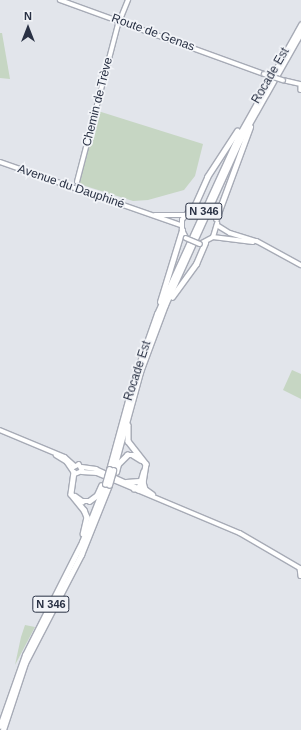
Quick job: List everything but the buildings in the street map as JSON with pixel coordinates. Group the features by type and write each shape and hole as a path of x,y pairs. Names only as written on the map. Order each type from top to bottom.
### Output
{"highway":[{"name":"Rocade Est","path":"111,470 123,419 152,329 228,156 260,94 301,25"},
{"name":"Rocade Est","path":"3,730 25,663 81,555 96,519 128,414 159,321 231,158 266,91 301,32"},
{"path":"214,216 228,190 242,144 266,91"},
{"path":"196,208 206,177 225,152 260,94"},
{"path":"152,329 181,228"},
{"path":"159,321 174,294 196,264 203,243"},
{"path":"128,414 128,441 146,464 141,482 137,489"},
{"path":"111,470 122,459 133,455 143,462 144,469 141,482 145,489 152,494"},
{"path":"77,470 72,490 82,501 94,498 107,484"},
{"path":"71,567 87,517 84,510 71,494 77,470"},
{"path":"126,482 141,482"},
{"name":"Rocade Est","path":"0,726 25,655 71,567 107,484"}],"street":[{"name":"Route de Genas","path":"60,0 295,84"},
{"name":"Chemin de Trève","path":"76,182 119,21 128,0"},
{"path":"295,84 301,85 301,90"},
{"path":"295,84 301,90"},
{"name":"Avenue du Dauphiné","path":"0,162 142,212 181,228"},
{"path":"264,246 241,239 213,237 203,243 186,238 181,228 185,215 196,208 214,216 217,225 222,230 264,246 301,264"},
{"name":"Avenue du Dauphiné","path":"142,212 185,215"},
{"path":"213,237 217,225"},
{"path":"0,430 48,451 77,470 96,472 240,533 300,568 301,576"},
{"path":"77,470 96,469 170,503"}],"green space":[{"path":"0,33 2,33 10,79 0,78"},
{"path":"98,111 203,144 195,176 184,190 148,200 133,201 79,184"},
{"path":"292,370 301,374 301,399 283,390"},
{"path":"25,625 35,627 15,665 21,637"}]}
